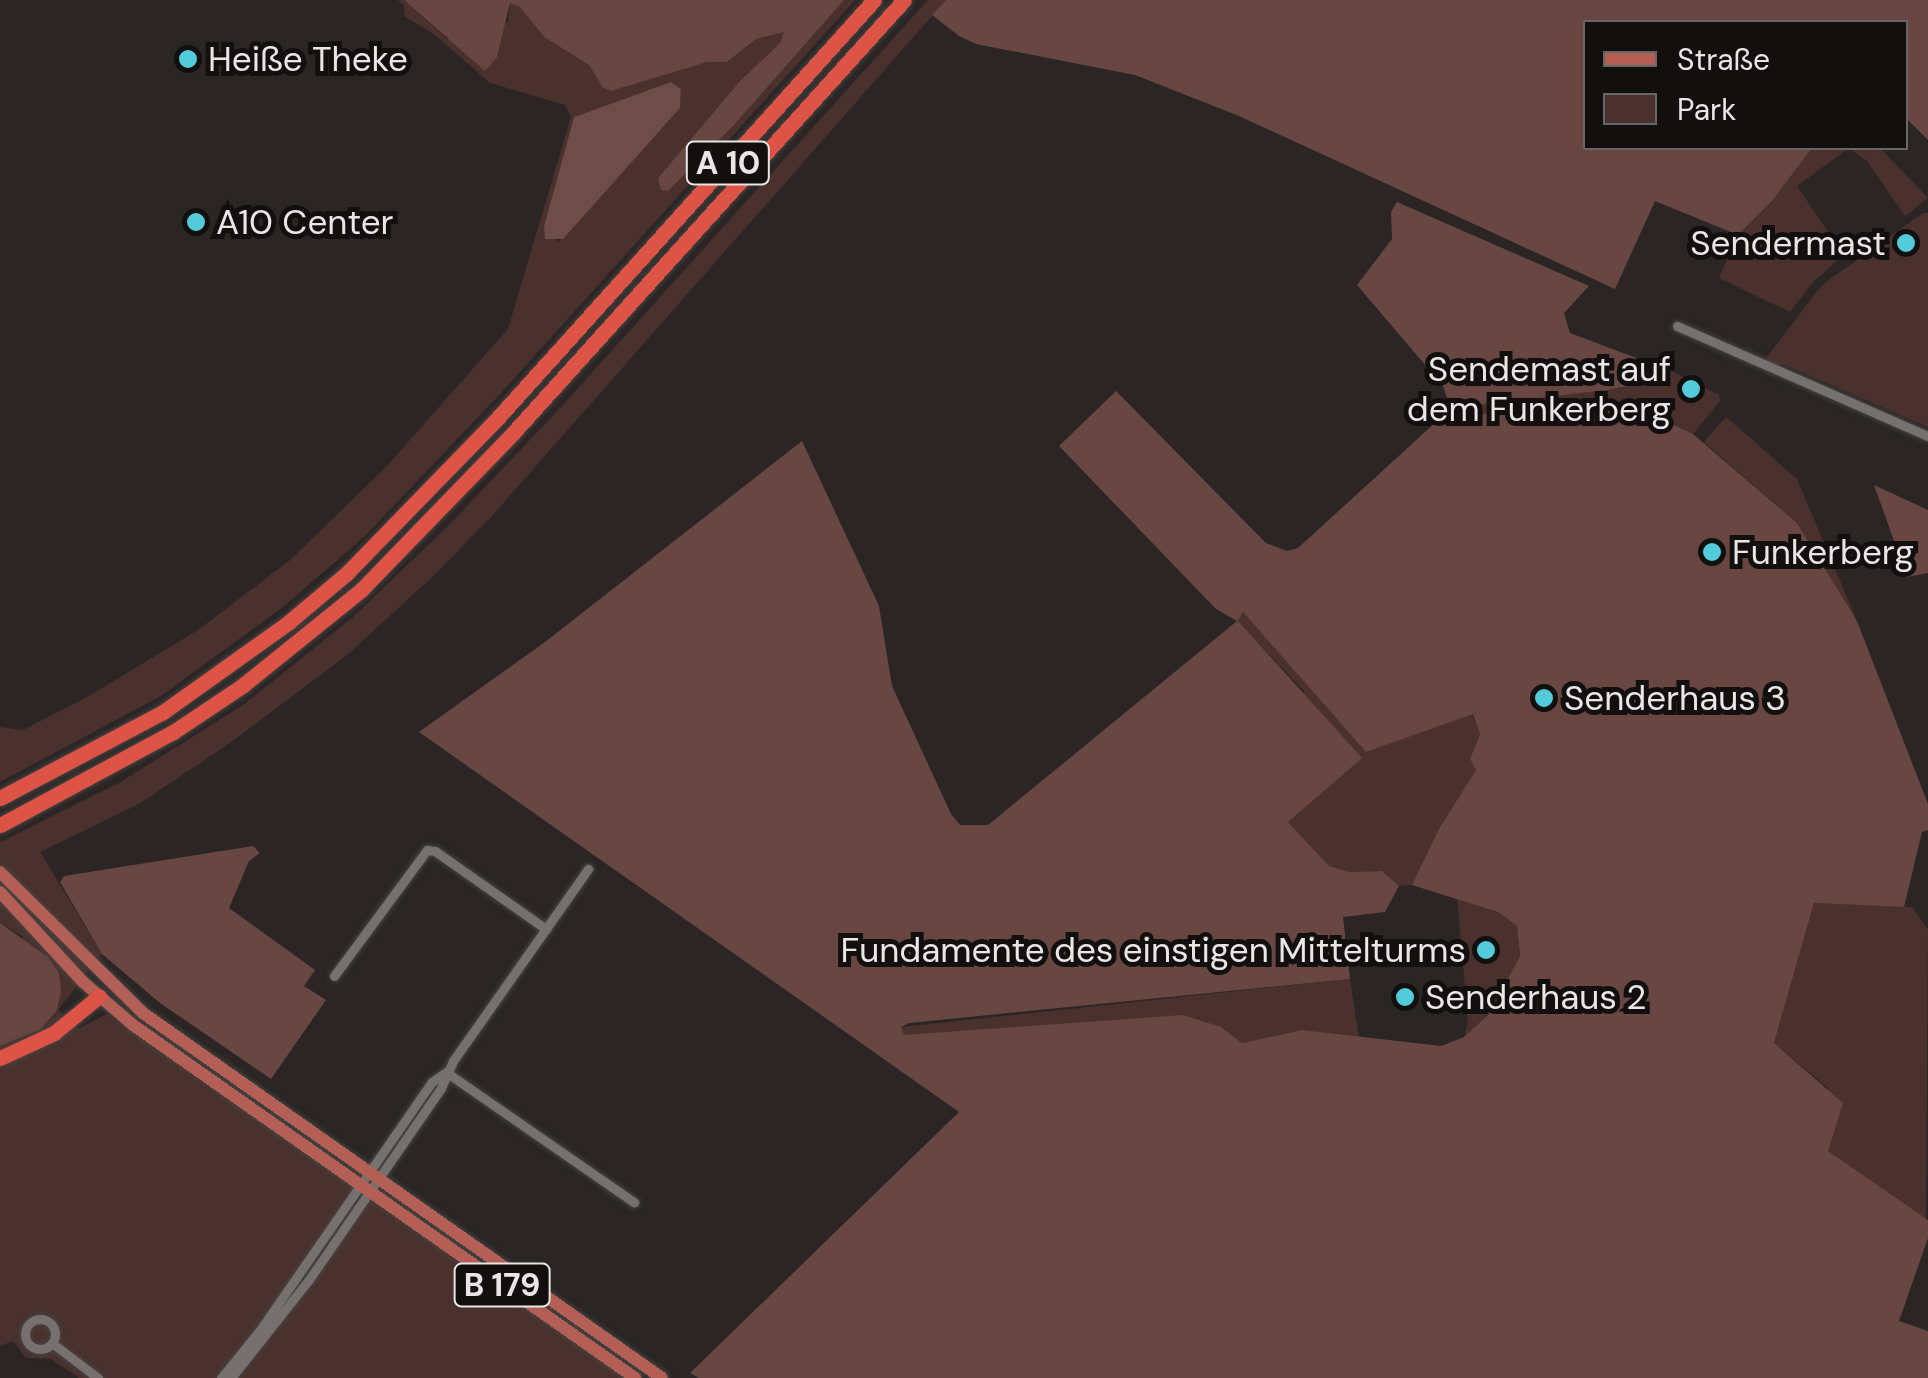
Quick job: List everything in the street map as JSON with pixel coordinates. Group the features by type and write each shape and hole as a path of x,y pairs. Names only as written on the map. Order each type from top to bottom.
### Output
{"highway":[{"name":"A 10","path":"0,798 163,712 289,622 346,574 495,421 874,0"},
{"name":"A 10","path":"0,825 173,732 242,686 362,589 513,434 904,0"},
{"path":"0,1058 54,1034 105,990"}],"main road":[{"name":"B 179","path":"0,872 132,1025 635,1378"},
{"name":"B 179","path":"0,892 105,990 662,1378"}],"street":[{"path":"1677,326 1928,436"},
{"path":"334,976 426,850 435,851 546,929"},
{"path":"231,1378 308,1281 373,1176 441,1088 446,1072 588,869"},
{"path":"446,1072 634,1202"},
{"path":"222,1378 365,1188"},
{"path":"52,1343 98,1378"}],"green space":[{"path":"398,0 404,0 447,39 508,22 510,3 521,7 544,37 589,65 603,88 611,91 707,61 727,62 756,39 785,31 780,43 740,81 658,178 668,191 734,125 844,0 855,0 501,393 365,536 283,607 161,696 0,782 0,727 23,730 89,696 198,630 289,561 386,467 508,329 571,117 565,105 490,83 434,34 404,16 405,7","holes":["671,82 681,89 680,108 558,242 544,226 574,117"]},
{"path":"928,0 946,0 492,516 429,580 347,655 230,743 139,804 40,852 102,954 58,1010 78,1029 107,1014 625,1378 79,1378 51,1359 26,1358 13,1341 0,1346 0,1046 40,1030 22,936 0,923 0,842 119,783 243,705 353,617 449,525 560,408"},
{"path":"1810,150 1846,150 1797,186 1837,245 1845,241 1848,251 1813,282 1790,312 1719,278 1738,235 1772,201"},
{"path":"1852,150 1882,150 1928,198 1905,216 1867,161"},
{"path":"1928,213 1928,427 1785,365 1769,364 1766,358 1822,285"},
{"path":"1671,371 1719,395 1720,401 1693,434 1646,412 1462,415 1445,407 1607,390 1660,380"},
{"path":"1726,417 1797,479 1857,621 1797,523 1704,442"},
{"path":"1244,612 1366,752 1472,713 1480,734 1470,759 1476,770 1412,885 1399,886 1382,871 1349,872 1329,866 1288,822 1304,691 1237,621"},
{"path":"1457,897 1498,912 1517,926 1520,956 1488,1015 1464,1037 1468,1022"},
{"path":"1814,903 1912,907 1928,929 1926,1219 1827,1151 1828,1088 1774,1043"},
{"path":"1350,979 1359,1038 1302,1030 1242,1043 1221,1027 903,1036 901,1027"}],"shaded area":[{"path":"404,0 844,0 734,125 668,191 661,190 658,178 740,81 780,43 784,32 756,39 727,62 707,62 611,91 603,88 589,65 544,37 520,7 510,3 497,57 485,71"},
{"path":"946,0 1928,0 1928,140 1908,120 1908,20 1583,20 1583,150 1810,150 1772,201 1738,235 1655,201 1615,289 1239,116 1135,75 976,44 932,15"},
{"path":"671,82 681,89 680,108 563,239 545,239 544,226 574,117"},
{"path":"1397,202 1589,286 1564,313 1570,333 1671,371 1660,380 1607,390 1448,408 1462,415 1560,410 1646,412 1693,434 1797,523 1857,621 1928,804 1928,830 1922,832 1904,907 1814,903 1774,1043 1843,1103 1828,1151 1928,1220 1928,1238 1899,1321 1928,1331 1928,1378 699,1378 690,1373 959,1112 419,732 545,642 802,441 879,606 892,686 951,814 960,825 988,825 1237,621 1216,609 1059,446 1116,391 1266,543 1287,551 1298,548 1436,422 1447,398 1443,386 1357,285 1392,239 1391,212","holes":["1243,612 1366,752 1473,714 1480,734 1470,759 1476,770 1439,829 1412,885 1498,912 1517,926 1520,956 1488,1015 1464,1037 1441,1046 1302,1030 1242,1043 1221,1027 1183,1015 904,1035 901,1027 909,1023 1350,979 1343,917 1385,912 1399,886 1382,871 1349,872 1329,866 1288,822 1362,758 1238,621"]},
{"path":"1874,485 1928,510 1928,573 1907,577"},
{"path":"253,846 260,853 249,861 229,908 315,970 304,986 326,1000 271,1079 160,1003 102,954 60,882 64,876"},
{"path":"0,923 48,957 59,973 61,992 57,1010 40,1030 0,1046"}],"place":[{"name":"Heiße Theke","path":"188,59"},
{"name":"A10 Center","path":"196,222"},
{"name":"Sendermast","path":"1906,243"},
{"name":"Sendemast auf dem Funkerberg","path":"1691,389"},
{"name":"Funkerberg","path":"1712,552"},
{"name":"Senderhaus 3","path":"1544,698"},
{"name":"Fundamente des einstigen Mittelturms","path":"1486,950"},
{"name":"Senderhaus 2","path":"1405,997"}]}
